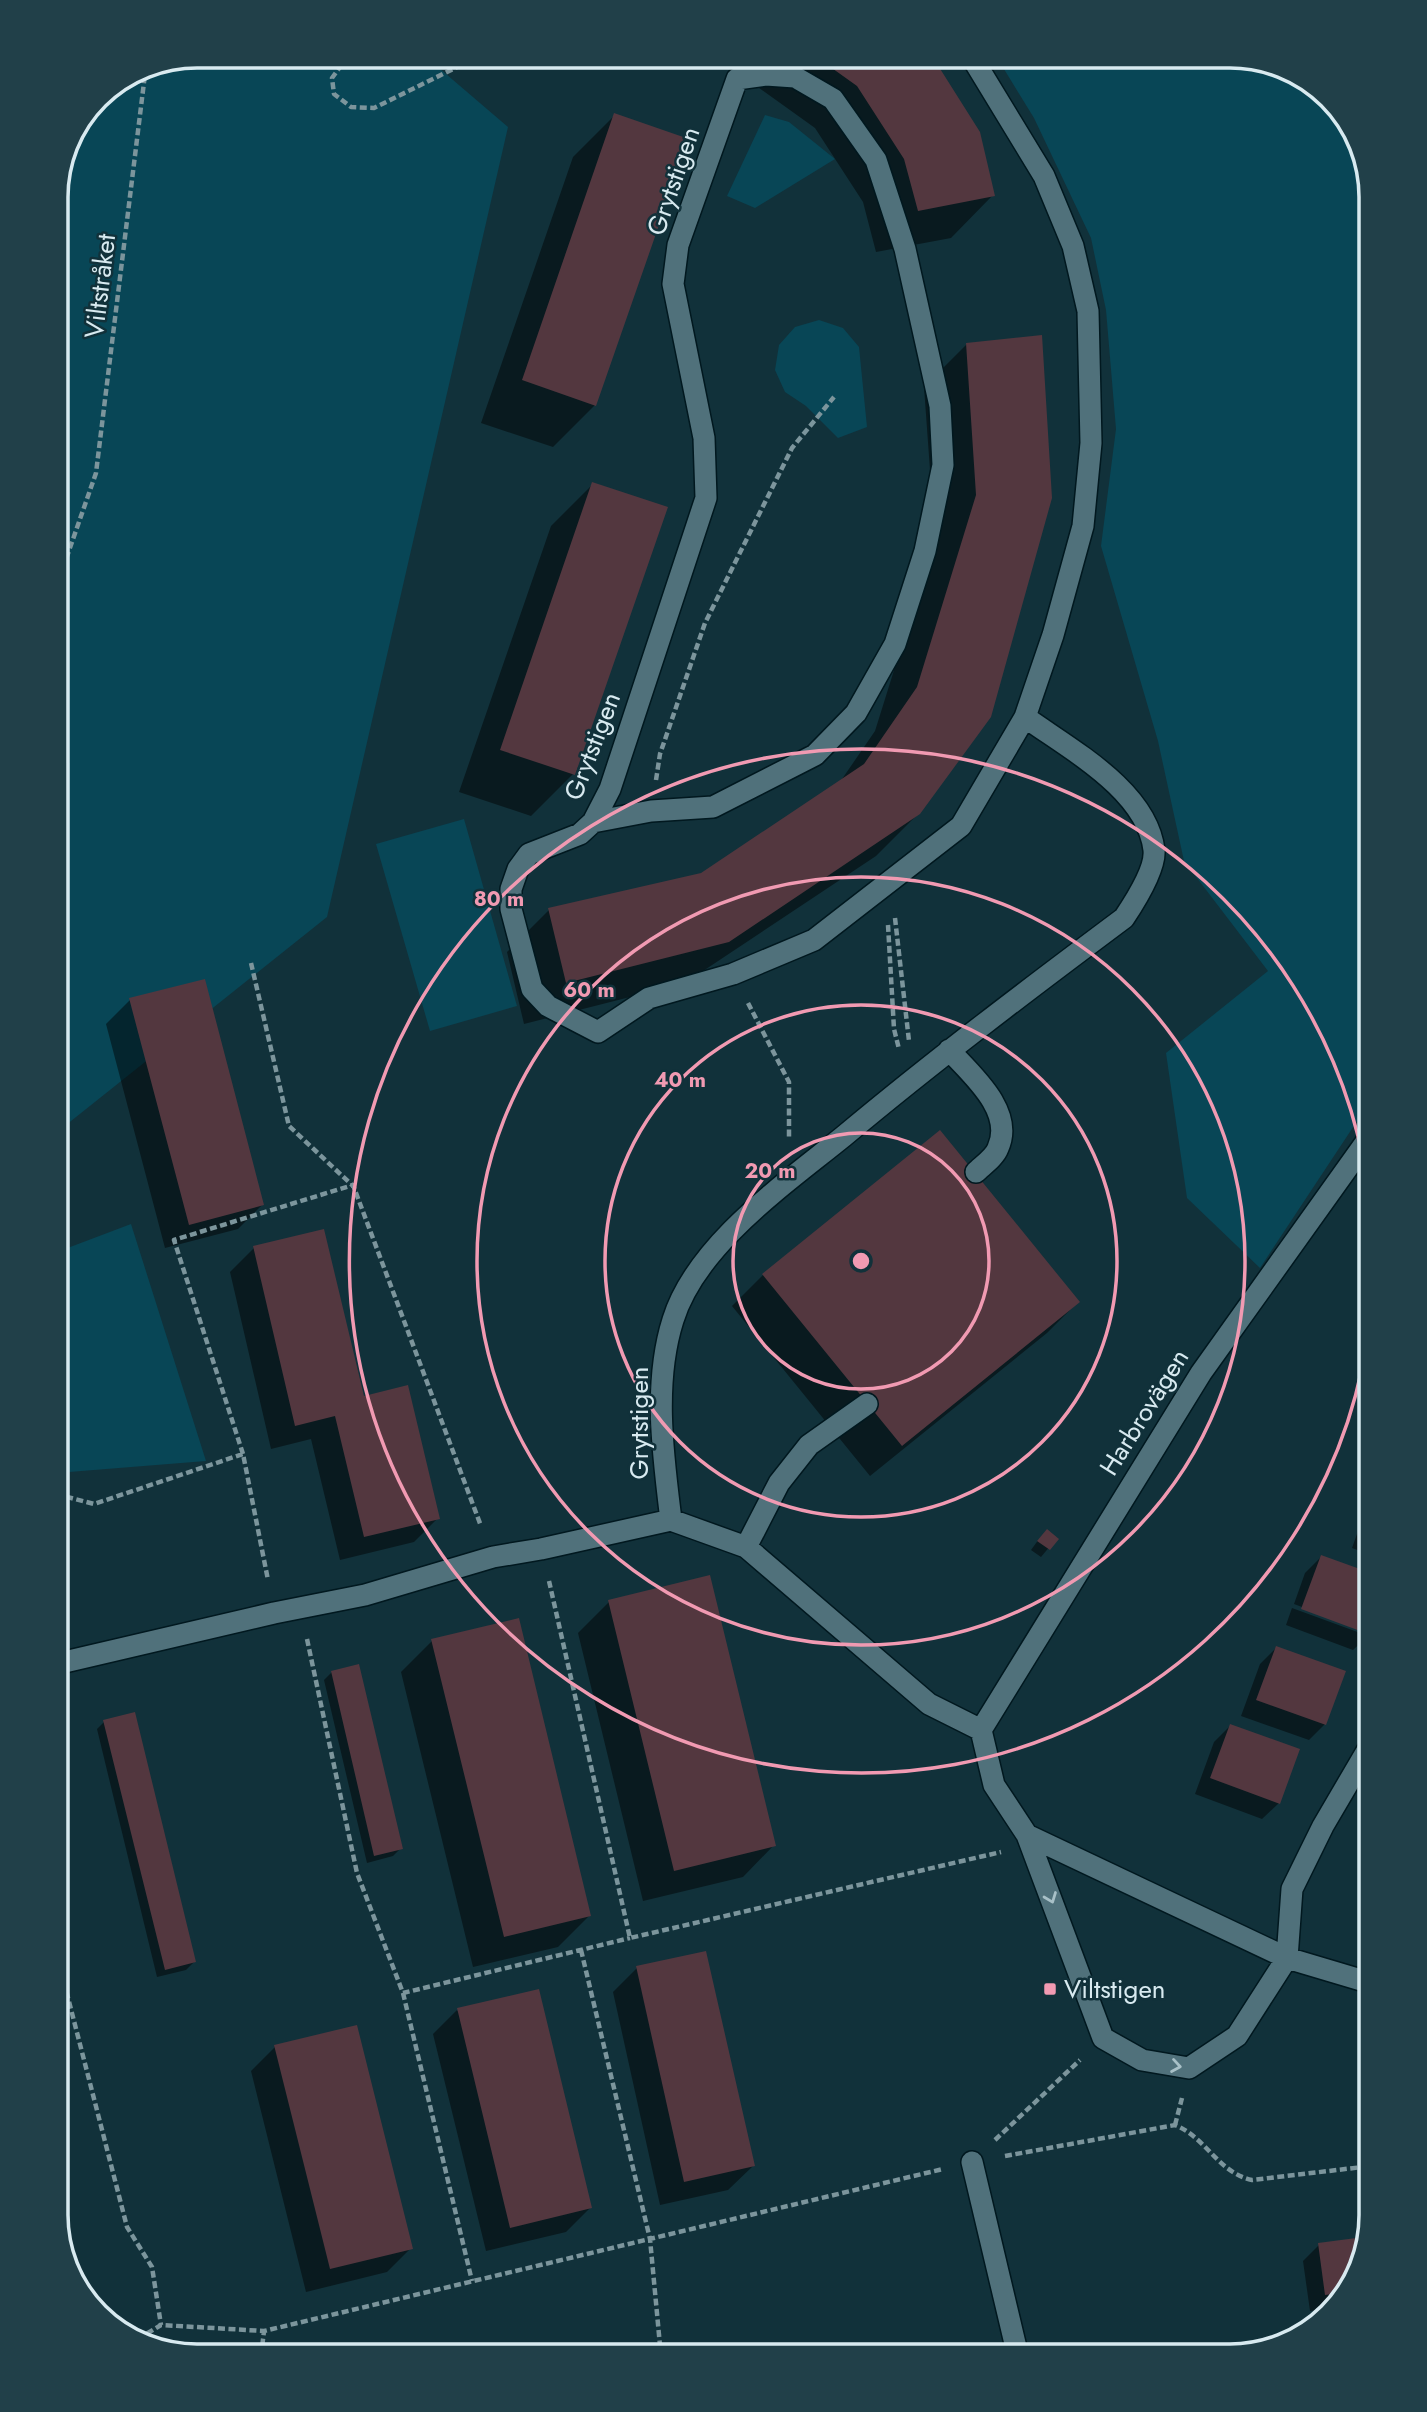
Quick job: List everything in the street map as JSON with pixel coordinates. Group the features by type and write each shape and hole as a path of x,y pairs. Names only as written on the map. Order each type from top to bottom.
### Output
{"street":[{"name":"Grytstigen","path":"651,811 713,807 815,755 856,713 895,645 925,551 943,465 940,406 905,249 876,160 833,99 795,77 737,79 678,245 673,284 704,438 706,498 610,789 593,822 580,834 529,854 518,869 511,889 511,909 532,989 548,1006 598,1032 649,998 733,974 814,940 961,826 1025,717 1053,635 1083,526 1091,443 1088,311 1073,246 1044,176 979,69"},
{"name":"Grytstigen","path":"671,1520 663,1458 662,1382 673,1319 691,1283 732,1228 913,1078 1124,918 1141,894 1154,851 1143,821 1116,781 1025,717"},
{"path":"593,822 651,811"},
{"path":"949,1050 986,1092 1001,1121 998,1149 976,1172"},
{"name":"Harbrovägen","path":"981,1730 1200,1373 1359,1152"},
{"path":"746,1547 779,1483 808,1445 867,1404"},
{"path":"68,1661 274,1613 365,1595 493,1557 671,1520 746,1547 929,1704 981,1730 994,1785 1027,1835 1104,2038 1142,2060 1189,2068 1237,2036 1287,1958 1292,1889 1323,1826 1359,1764"},
{"path":"1027,1835 1287,1958 1359,1979"},
{"path":"972,2162 1015,2344"}],"path":[{"path":"339,68 332,78 334,94 351,107 374,108 454,68"},
{"name":"Viltstråket","path":"69,551 96,473 144,80"},
{"path":"651,811 660,754 705,623 792,448 834,397"},
{"path":"881,888 888,924 894,1028 913,1078"},
{"path":"881,888 895,913 913,1078"},
{"path":"251,963 289,1126 353,1185 493,1557"},
{"path":"758,1022 789,1083 789,1181"},
{"path":"274,1613 243,1454 174,1240 353,1185"},
{"path":"68,1497 94,1504 243,1454"},
{"path":"541,1549 630,1938"},
{"path":"301,1608 357,1873 402,1993 472,2281"},
{"path":"402,1993 630,1938 995,1856 1027,1835"},
{"path":"581,1950 650,2239 660,2343"},
{"path":"68,1998 127,2227 152,2267 161,2325"},
{"path":"972,2162 1104,2038"},
{"path":"147,2333 161,2325 264,2332 972,2162 1175,2125 1191,2131 1235,2176 1252,2180 1359,2167"},
{"path":"263,2343 264,2332"}],"shaded area":[{"path":"439,68 508,127 327,917 69,1123 69,189 75,156 82,140 106,106 140,82 180,69"},
{"path":"1004,69 1255,71 1287,82 1315,100 1327,112 1345,140 1358,180 1359,1118 1260,1268 1187,1198 1166,1053 1268,971 1184,861 1158,741 1101,546 1116,429 1106,310 1091,238 1034,118"},
{"path":"765,115 789,122 835,159 755,208 727,196"},
{"path":"819,320 843,328 859,347 867,427 838,438 806,406 785,392 775,370 779,345 795,327"},
{"path":"464,819 517,1006 430,1031 376,844"},
{"path":"131,1224 206,1461 69,1472 68,1248"}],"building":[{"path":"833,69 940,69 980,132 995,196 918,211 904,159 857,86"},
{"path":"614,113 689,139 596,406 522,380"},
{"path":"1042,335 1052,498 991,717 920,814 729,942 566,983 548,908 701,873 864,764 917,687 976,495 966,343"},
{"path":"592,482 668,507 575,775 500,750"},
{"path":"205,979 264,1205 189,1225 129,998"},
{"path":"940,1130 1080,1302 902,1446 762,1274"},
{"path":"324,1229 364,1396 408,1385 440,1519 364,1537 335,1416 295,1426 253,1246"},
{"path":"1047,1529 1059,1539 1050,1550 1037,1541"},
{"path":"1321,1555 1359,1569 1359,1631 1301,1609"},
{"path":"710,1575 776,1846 674,1871 608,1600"},
{"path":"519,1618 591,1916 504,1937 431,1639"},
{"path":"1276,1646 1346,1671 1326,1725 1256,1700"},
{"path":"359,1664 403,1849 374,1856 331,1671"},
{"path":"135,1712 196,1962 165,1970 103,1720"},
{"path":"1230,1724 1300,1749 1280,1804 1210,1778"},
{"path":"706,1951 755,2166 684,2182 636,1966"},
{"path":"539,1989 592,2208 510,2228 457,2008"},
{"path":"357,2025 413,2249 330,2269 274,2045"},
{"path":"1356,2238 1345,2272 1331,2294 1325,2295 1318,2243"}],"place":[{"name":"Viltstigen","path":"1050,1989"}]}
